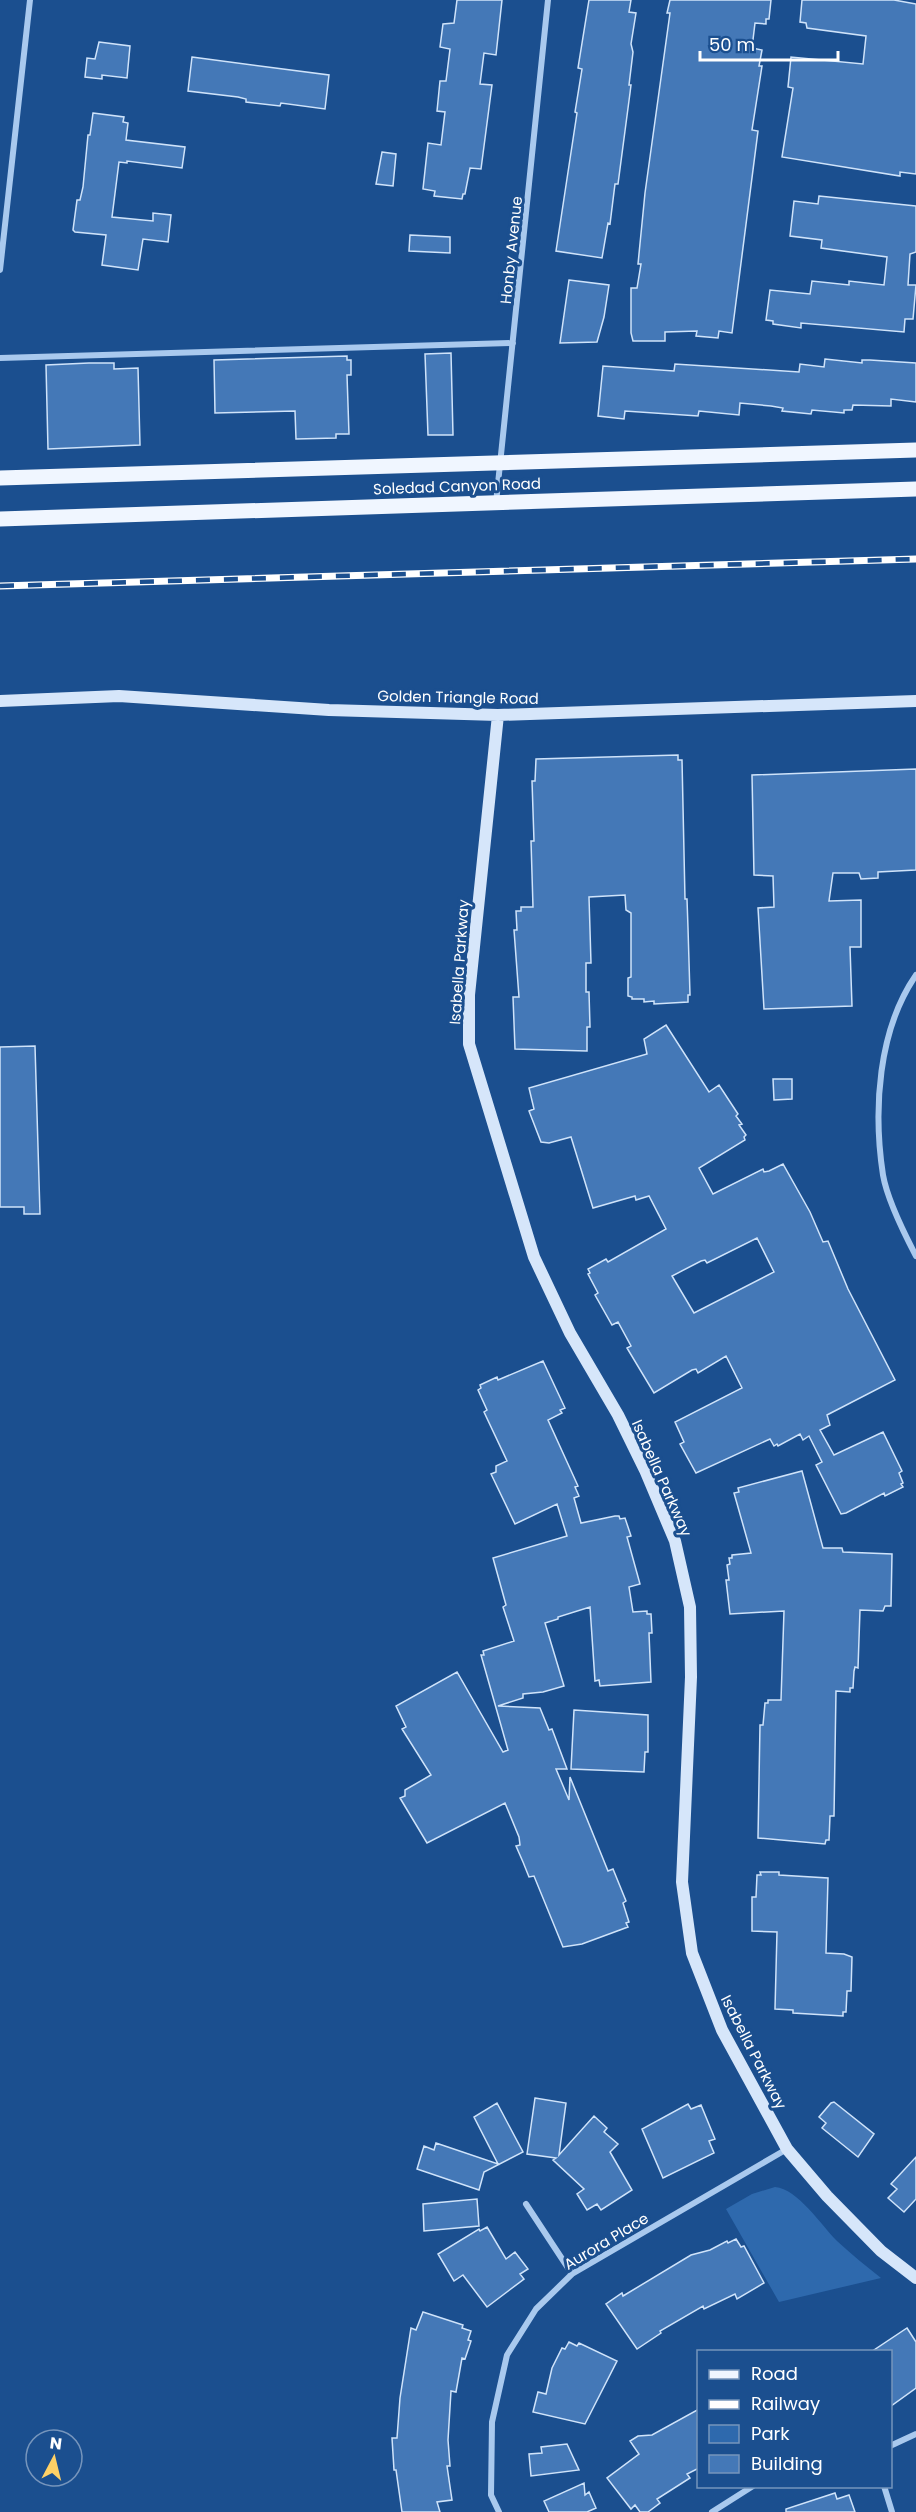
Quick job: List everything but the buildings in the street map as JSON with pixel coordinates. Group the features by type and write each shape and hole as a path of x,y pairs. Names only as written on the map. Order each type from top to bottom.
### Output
{"main road":[{"name":"Soledad Canyon Road","path":"0,478 916,450"},
{"name":"Soledad Canyon Road","path":"0,519 916,489"}],"street":[{"path":"0,270 30,0"},
{"name":"Honby Avenue","path":"496,503 548,0"},
{"path":"0,358 513,343"},
{"name":"Golden Triangle Road","path":"0,701 119,696 330,710 498,716 916,701"},
{"name":"Isabella Parkway","path":"498,716 470,995 469,1044 534,1257 570,1333 618,1415 675,1541 690,1607 691,1677 682,1882 692,1953 722,2030 787,2150 881,2252 916,2278"},
{"path":"916,975 904,992 883,1054 879,1121 883,1177 905,1236 916,1256"},
{"name":"Aurora Place","path":"499,2512 491,2495 492,2422 507,2355 536,2308 572,2274 787,2150"},
{"path":"526,2204 572,2274"},
{"path":"892,2446 916,2434"},
{"path":"712,2512 751,2488"},
{"path":"884,2488 892,2512"}],"green space":[{"path":"775,2187 784,2189 801,2201 837,2241 881,2278 779,2302 726,2209 752,2194"}],"railway":[{"path":"0,586 916,559"}]}
